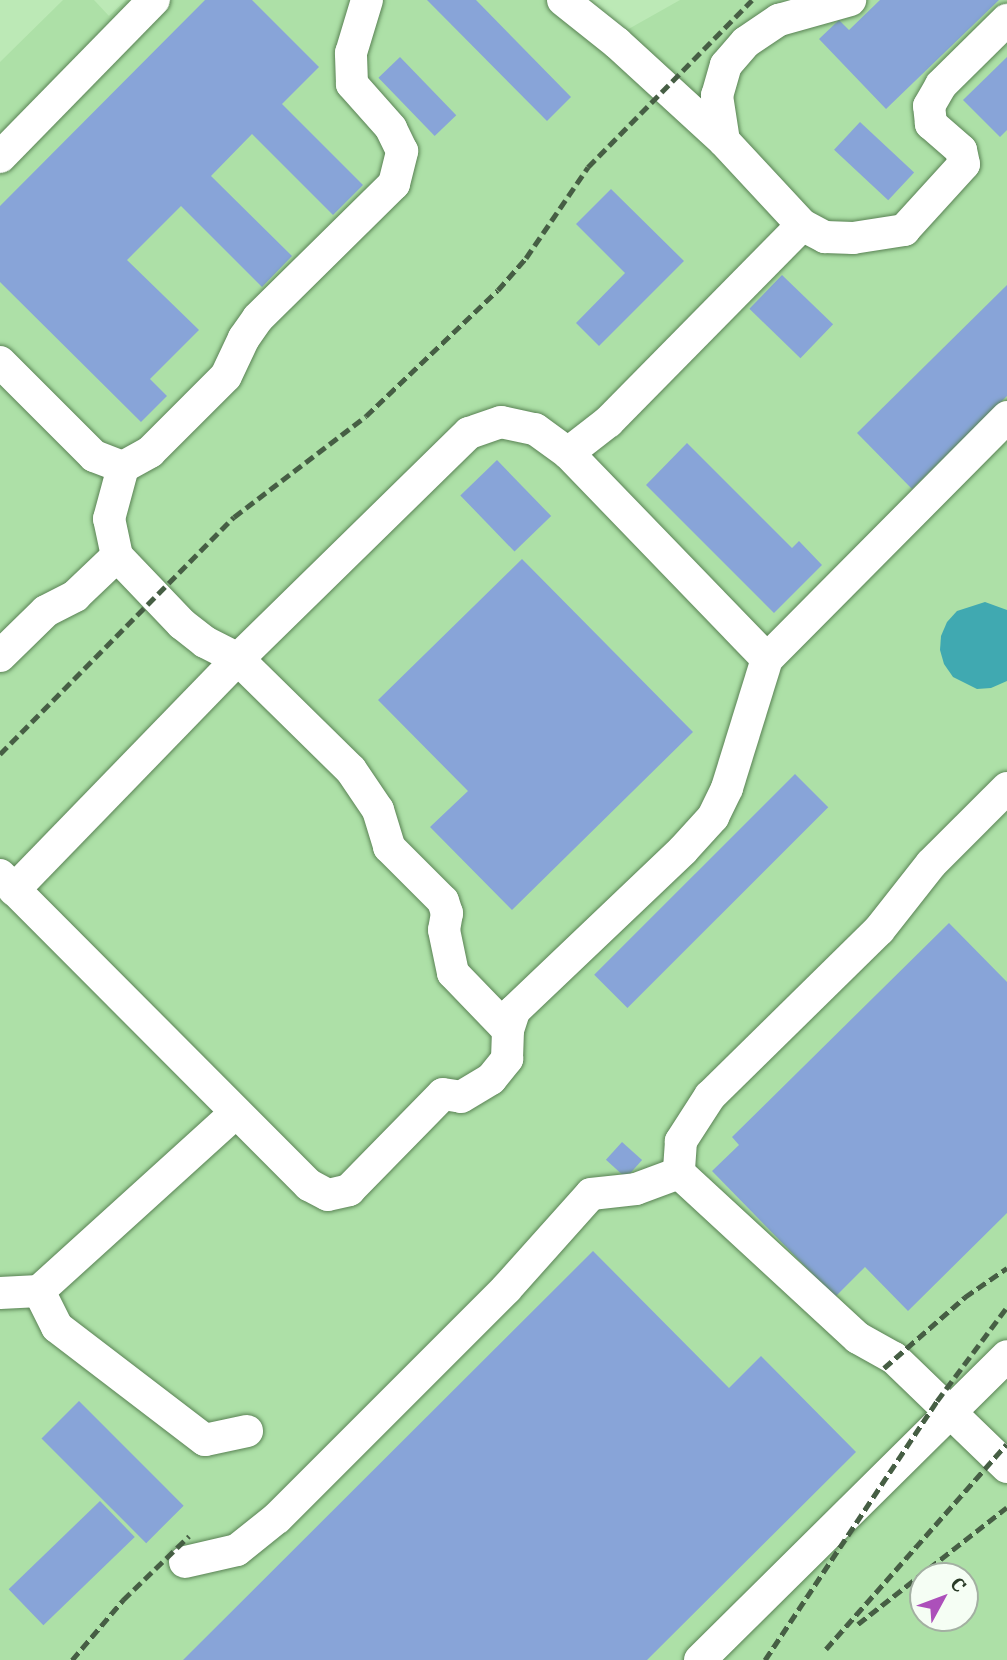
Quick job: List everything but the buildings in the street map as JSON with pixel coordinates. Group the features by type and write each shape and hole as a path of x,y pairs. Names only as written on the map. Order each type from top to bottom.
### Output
{"lane":[{"path":"0,157 154,0"},
{"path":"366,0 351,53 352,84 391,128 402,151 394,184 258,318 244,338 226,376 150,452 123,467 109,519 117,556 182,624 205,642 237,659 351,770 378,810 389,847 443,901 447,913 443,930 453,974 508,1030"},
{"path":"563,0 617,43 724,141 802,225 825,237 853,238 904,230 964,164 961,150 931,124 929,106 941,85 1007,20"},
{"path":"724,141 717,96 726,65 746,42 779,20 850,0"},
{"path":"568,453 608,422 802,225"},
{"path":"0,362 94,456 123,467"},
{"path":"767,659 568,453 535,429 501,422 469,433 7,882 309,1185 328,1195 349,1190 443,1094 461,1097 491,1079 507,1059 508,1030 514,1011 683,850 713,817 727,788 767,659 1007,417"},
{"path":"0,656 46,611 75,596 117,556"},
{"path":"679,1173 681,1141 710,1096 879,930 931,864 1007,788"},
{"path":"0,1293 39,1291 235,1113"},
{"path":"679,1173 858,1338 894,1359 1007,1467"},
{"path":"185,1562 237,1550 277,1517 506,1289 591,1194 636,1189 679,1173"},
{"path":"39,1291 57,1327 205,1440 247,1431"},
{"path":"700,1660 1007,1356"}],"shaded area":[{"path":"63,0 94,0 109,16 126,0 587,0 625,31 680,0 1007,0 1007,1660 0,1660 0,62"}],"water":[{"path":"985,602 1007,610 1007,681 991,688 977,689 953,677 944,664 940,650 941,636 947,622 957,611"}],"railway":[{"path":"0,754 234,517 366,416 498,290 526,258 588,167 752,0"},
{"path":"884,1368 965,1297 1007,1268"},
{"path":"765,1660 937,1401 1007,1307"},
{"path":"826,1649 1007,1444"},
{"path":"858,1624 1007,1507"},
{"path":"72,1660 123,1600 189,1536"}]}
